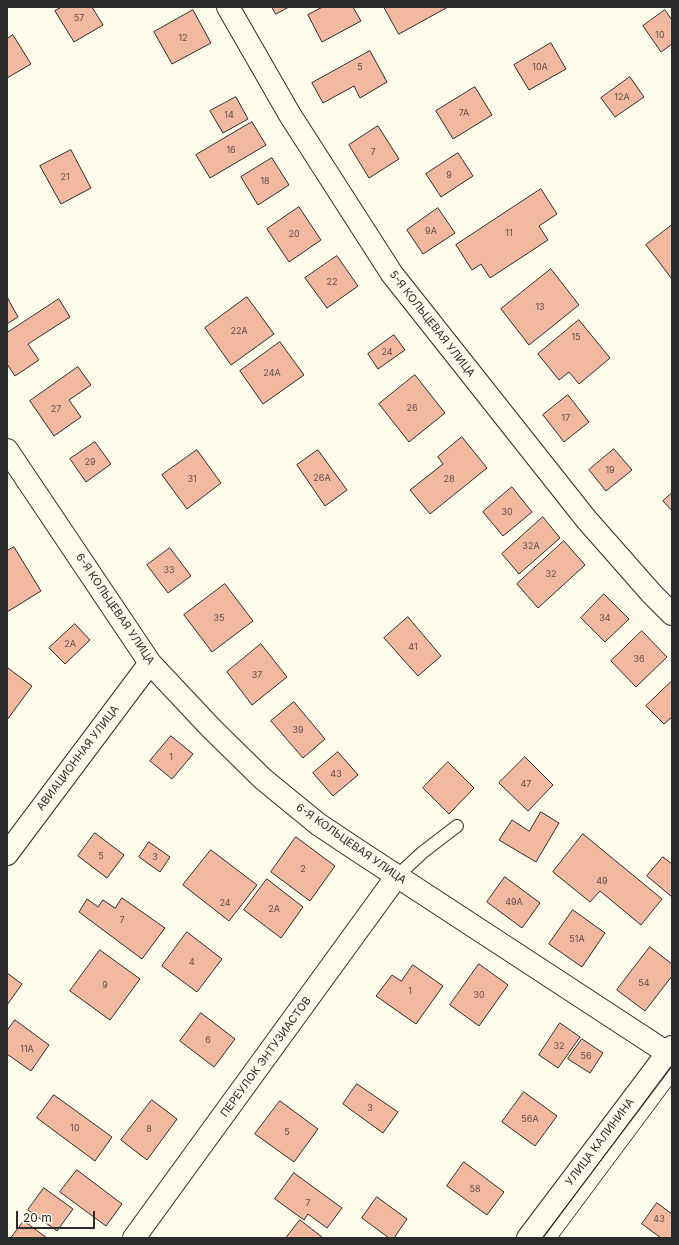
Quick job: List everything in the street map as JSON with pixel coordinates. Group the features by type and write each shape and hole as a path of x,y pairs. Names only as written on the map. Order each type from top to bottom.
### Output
{"street":[{"name":"5-Я КОЛЬЦЕВАЯ УЛИЦА","path":"228,7 290,115 392,274 586,520 652,594 672,614"},
{"name":"6-Я КОЛЬЦЕВАЯ УЛИЦА","path":"7,450 150,663 211,728 263,779 318,824 670,1051"},
{"name":"АВИАЦИОННАЯ УЛИЦА","path":"7,854 150,663"},
{"name":"ПЕРЕУЛОК ЭНТУЗИАСТОВ","path":"134,1238 397,876"},
{"name":"УЛИЦА КАЛИНИНА","path":"528,1238 670,1051"}],"lane":[{"path":"397,876 423,852 457,826"}],"building":[{"path":"62,7 92,7 103,25 74,42 55,11"},
{"path":"272,7 289,7 276,14"},
{"path":"323,7 353,7 361,21 322,42 308,15"},
{"path":"384,7 448,7 399,34"},
{"path":"193,10 211,43 172,64 154,32"},
{"path":"665,10 672,20 672,44 661,52 643,26"},
{"path":"13,35 31,64 7,78 7,39"},
{"path":"551,43 566,69 529,90 514,65"},
{"path":"370,51 387,82 360,98 354,86 323,103 312,83"},
{"path":"630,77 644,97 615,117 601,98"},
{"path":"475,87 492,115 453,139 436,111"},
{"path":"236,97 248,119 223,133 210,111"},
{"path":"252,122 266,145 210,178 196,155"},
{"path":"378,126 399,159 369,178 349,145"},
{"path":"71,150 91,188 61,204 40,166"},
{"path":"458,153 473,176 441,197 426,174"},
{"path":"272,158 289,185 258,205 241,177"},
{"path":"541,189 557,214 539,226 548,240 490,278 481,264 472,270 456,245"},
{"path":"299,207 321,240 289,262 267,229"},
{"path":"438,208 455,233 423,254 407,230"},
{"path":"672,225 672,279 646,245"},
{"path":"337,256 358,286 327,308 305,278"},
{"path":"551,269 579,305 529,345 501,309"},
{"path":"7,297 18,317 7,324"},
{"path":"247,297 274,334 231,365 205,328"},
{"path":"59,299 70,317 28,344 39,360 15,376 7,364 7,333"},
{"path":"579,320 610,358 579,384 569,372 559,380 538,354"},
{"path":"394,335 405,350 378,369 368,354"},
{"path":"280,342 304,375 263,404 240,371"},
{"path":"78,367 91,385 69,400 81,417 54,436 30,401"},
{"path":"415,375 445,413 409,442 379,404"},
{"path":"568,395 589,422 564,442 543,415"},
{"path":"462,437 487,468 430,514 410,490 443,464 438,457"},
{"path":"95,442 111,464 86,482 70,459"},
{"path":"614,449 632,470 606,491 589,470"},
{"path":"197,450 221,483 187,509 162,475"},
{"path":"318,450 347,490 325,506 297,465"},
{"path":"512,487 532,512 503,536 483,512"},
{"path":"672,493 672,511 663,501"},
{"path":"543,517 560,538 519,574 502,554"},
{"path":"564,541 585,565 538,608 517,584"},
{"path":"14,547 41,591 7,612 7,551"},
{"path":"170,548 191,576 168,593 147,565"},
{"path":"225,584 253,621 212,652 184,615"},
{"path":"604,594 629,619 605,642 581,618"},
{"path":"408,617 441,656 418,676 384,638"},
{"path":"75,624 90,640 65,664 49,648"},
{"path":"642,631 667,657 636,687 611,661"},
{"path":"261,644 287,677 252,705 227,672"},
{"path":"8,668 32,686 7,720 7,669"},
{"path":"672,681 672,717 664,724 646,706"},
{"path":"294,702 325,739 303,758 271,721"},
{"path":"171,736 193,754 172,779 150,761"},
{"path":"338,752 358,775 333,796 313,773"},
{"path":"525,757 553,785 528,811 499,783"},
{"path":"448,762 474,788 449,814 423,788"},
{"path":"541,812 559,823 536,862 499,840 512,820 529,831"},
{"path":"95,833 124,855 107,878 78,856"},
{"path":"583,834 662,899 641,925 600,891 590,902 553,872"},
{"path":"296,837 335,866 310,901 271,872"},
{"path":"149,842 170,857 160,872 139,857"},
{"path":"211,850 257,885 229,921 183,885"},
{"path":"663,857 672,864 672,897 647,876"},
{"path":"505,877 540,903 522,928 487,902"},
{"path":"267,879 303,907 281,938 244,910"},
{"path":"122,898 165,928 142,959 79,912 87,899 98,907 103,900 115,908"},
{"path":"573,910 605,933 582,967 549,944"},
{"path":"187,932 222,959 197,992 162,966"},
{"path":"650,947 672,964 672,976 645,1011 617,990"},
{"path":"100,950 140,979 110,1020 70,991"},
{"path":"479,964 508,985 479,1026 450,1005"},
{"path":"413,965 443,986 416,1024 376,996 392,975 401,981"},
{"path":"7,973 22,984 7,1005"},
{"path":"201,1013 235,1039 214,1067 180,1041"},
{"path":"15,1020 49,1045 31,1071 7,1054 7,1031"},
{"path":"560,1023 580,1037 558,1068 539,1055"},
{"path":"582,1039 603,1053 590,1073 568,1059"},
{"path":"357,1084 398,1112 383,1133 343,1104"},
{"path":"524,1092 557,1116 535,1146 502,1122"},
{"path":"54,1095 112,1137 95,1161 37,1118"},
{"path":"152,1100 177,1119 147,1160 121,1140"},
{"path":"280,1101 318,1129 294,1162 255,1134"},
{"path":"464,1162 504,1192 487,1215 447,1186"},
{"path":"77,1170 122,1204 106,1226 60,1192"},
{"path":"294,1173 342,1208 327,1228 308,1214 304,1220 275,1199"},
{"path":"44,1188 73,1209 57,1231 28,1210"},
{"path":"377,1197 407,1219 394,1238 389,1238 362,1218"},
{"path":"657,1203 672,1214 671,1238 661,1238 642,1224"},
{"path":"300,1220 322,1237 286,1238"},
{"path":"24,1221 47,1238 11,1238"}],"tram line":[{"path":"543,1238 672,1065"},
{"path":"558,1238 672,1085"}]}
